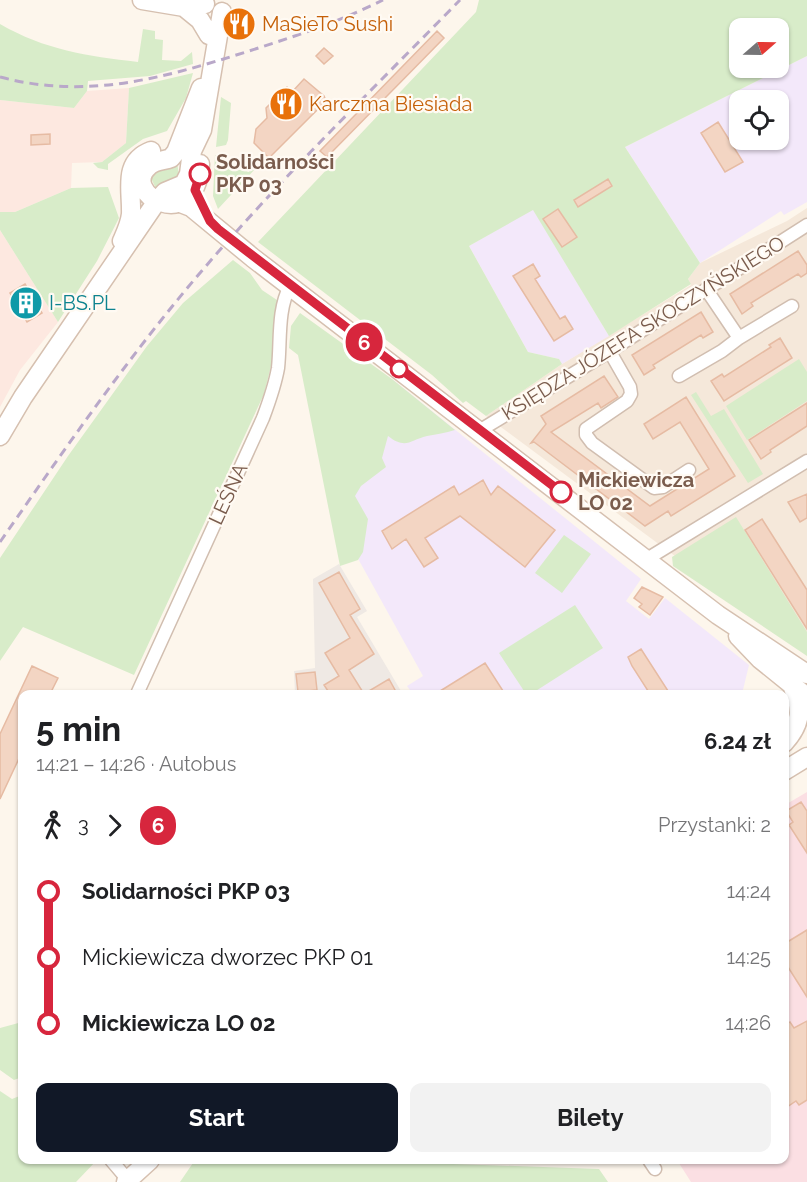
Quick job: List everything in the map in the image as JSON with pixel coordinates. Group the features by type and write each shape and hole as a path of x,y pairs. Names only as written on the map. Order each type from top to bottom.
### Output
{"street":[{"path":"142,0 184,7 215,5"},
{"path":"215,5 199,94 176,152 171,158 150,164 142,176 144,190 157,201 178,202 191,207 210,221 290,286 718,615 760,658 800,679 807,697"},
{"path":"178,202 189,197 195,190 199,178 200,135 215,5"},
{"path":"184,7 200,20 209,35"},
{"path":"0,436 23,397 66,337 107,273 127,249 157,201 165,192 184,184 192,151 200,135"},
{"path":"107,273 130,221 132,167 140,157 160,148 176,152 184,158 195,190 210,221"},
{"name":"KSIĘDZA JÓZEFA SKOCZYŃSKIEGO","path":"479,431 610,352 807,225"},
{"name":"LEŚNA","path":"139,690 266,411 277,371 284,297 290,286"},
{"path":"706,289 739,338"},
{"path":"679,376 792,306"},
{"path":"610,352 630,387 631,394 627,401 586,429 586,435 592,443 654,488 663,487 689,470"},
{"path":"647,559 807,461"},
{"path":"789,737 798,725 800,679"},
{"path":"789,741 807,730"},
{"path":"789,768 807,757"},
{"path":"114,1164 127,1181 146,1164"}],"shaded area":[{"path":"807,56 807,202 784,215 781,211 700,263 625,147 729,95 729,150 789,150 789,90 739,90 763,78 789,78 789,65"},
{"path":"129,88 126,143 102,162 72,163 71,188 15,212 0,212 0,100 74,108 87,91"},
{"path":"807,208 807,654 486,416 562,364 691,285 688,279 700,263 787,221"},
{"path":"533,209 609,336 562,364 559,359 528,352 469,246"},
{"path":"0,230 58,322 20,370 0,407"},
{"path":"392,379 641,579 626,601 649,619 665,598 749,665 743,690 410,690 407,686 423,676 356,555 327,455"},
{"path":"339,564 367,611 357,617 400,690 295,690 294,671 315,668 313,579"},
{"path":"807,792 807,1182 691,1182 680,1164 789,1164 789,803"}],"green space":[{"path":"479,0 807,0 807,56 789,65 789,18 729,18 729,78 763,78 739,90 729,90 729,95 625,147 700,263 688,279 691,284 609,336 533,210 469,246 528,352 559,359 562,364 486,416 466,401 463,403 432,375 258,242 476,12"},
{"path":"0,24 50,46 138,62 143,29 155,31 155,39 163,40 162,60 181,61 192,52 193,64 150,76 88,81 87,91 74,108 0,100"},
{"path":"193,73 186,98 167,131 143,139 108,164 108,170 98,168 93,163 102,162 126,143 129,88"},
{"path":"221,97 231,103 228,140 226,145 216,147"},
{"path":"215,155 222,155 221,166 249,172 251,163 256,168 218,209 213,196"},
{"path":"177,162 179,175 162,184 157,191 151,178 157,170 169,169"},
{"path":"108,187 119,218 97,261 58,322 0,230 0,212 15,212 71,188"},
{"path":"233,260 250,273 262,290 277,300 273,358 264,394 134,675 23,627 0,661 0,558 68,456 147,346 183,303"},
{"path":"300,313 392,379 455,430 408,443 399,442 388,436 382,458 386,467 361,486 355,496 368,519 363,552 358,560 340,566 298,355 289,348 291,326"},
{"path":"799,359 807,372 807,401 747,440 726,406"},
{"path":"696,392 711,416 724,409 763,474 748,483 691,395"},
{"path":"736,517 807,632 807,656 673,566 672,557"},
{"path":"564,535 591,554 562,593 535,573"},
{"path":"575,605 603,648 537,690 523,690 499,653"},
{"path":"18,1023 18,1078 14,1080 0,1070 0,1028"},
{"path":"0,1091 12,1099 18,1097 18,1164 93,1164 76,1182 0,1182"},
{"path":"192,1164 455,1164 599,1169 608,1182 180,1182"}],"building":[{"path":"437,31 444,38 327,157 320,151"},
{"path":"324,48 333,56 324,64 316,56"},
{"path":"304,79 324,96 326,101 269,158 254,143 256,129 267,118 266,108 287,87 292,92"},
{"path":"718,122 729,140 729,150 736,150 743,162 725,172 701,133"},
{"path":"50,134 50,144 31,145 31,135"},
{"path":"608,179 612,186 578,207 574,200"},
{"path":"558,209 577,237 562,247 543,219"},
{"path":"798,251 807,265 807,273 801,277 798,274 751,303 753,306 742,314 730,294"},
{"path":"533,264 540,276 535,279 560,319 565,316 573,329 554,341 513,276"},
{"name":"I-BS.PL","path":"25,284 42,313 27,322 10,293"},
{"path":"701,312 713,332 703,338 701,335 653,365 655,368 644,375 632,355"},
{"path":"780,338 792,358 724,401 711,381 722,374 724,377 771,347 769,345"},
{"path":"604,376 618,397 601,408 598,403 551,432 650,506 709,469 680,422 653,439 644,424 686,397 735,476 671,516 668,511 645,526 534,442 531,443 546,424 541,416"},
{"path":"807,403 807,426 770,450 771,452 761,459 749,440"},
{"path":"483,480 491,495 498,486 555,530 525,567 460,516 425,538 438,558 424,567 406,539 392,549 382,531 454,486 459,495"},
{"path":"807,494 807,518 800,522 788,502"},
{"path":"762,519 807,590 807,629 745,530"},
{"path":"339,572 360,609 350,615 374,654 349,670 362,690 327,690 324,685 339,676 325,653 350,638 319,583"},
{"path":"642,587 663,597 650,615 639,607 642,604 634,598"},
{"path":"641,649 667,690 647,690 628,657"},
{"path":"485,663 502,690 442,690"},
{"path":"32,666 58,678 52,690 21,690"},
{"path":"315,672 317,690 298,690 296,674"},
{"path":"389,679 395,690 371,690"},
{"path":"18,696 18,761 0,799 0,734"},
{"path":"801,802 807,811 807,853 789,825 793,822 789,816 789,809"},
{"path":"807,930 807,997 789,969 789,941"},
{"path":"807,1021 807,1100 799,1105 796,1101 789,1106 789,1023 794,1028"}],"railway":[{"path":"0,77 32,84 64,86 95,86 155,77 298,35 383,0"},
{"path":"0,542 118,376 194,280 291,173 460,0"}],"bus line":[{"name":"6","path":"200,174 195,190 210,221 218,229 561,492"}],"place":[{"name":"MaSieTo Sushi","path":"239,24"},
{"name":"Karczma Biesiada","path":"286,104"},
{"name":"Solidarności PKP 03","path":"200,174"},
{"name":"I-BS.PL","path":"26,303"},
{"name":"Mickiewicza LO 02","path":"561,492"}]}
